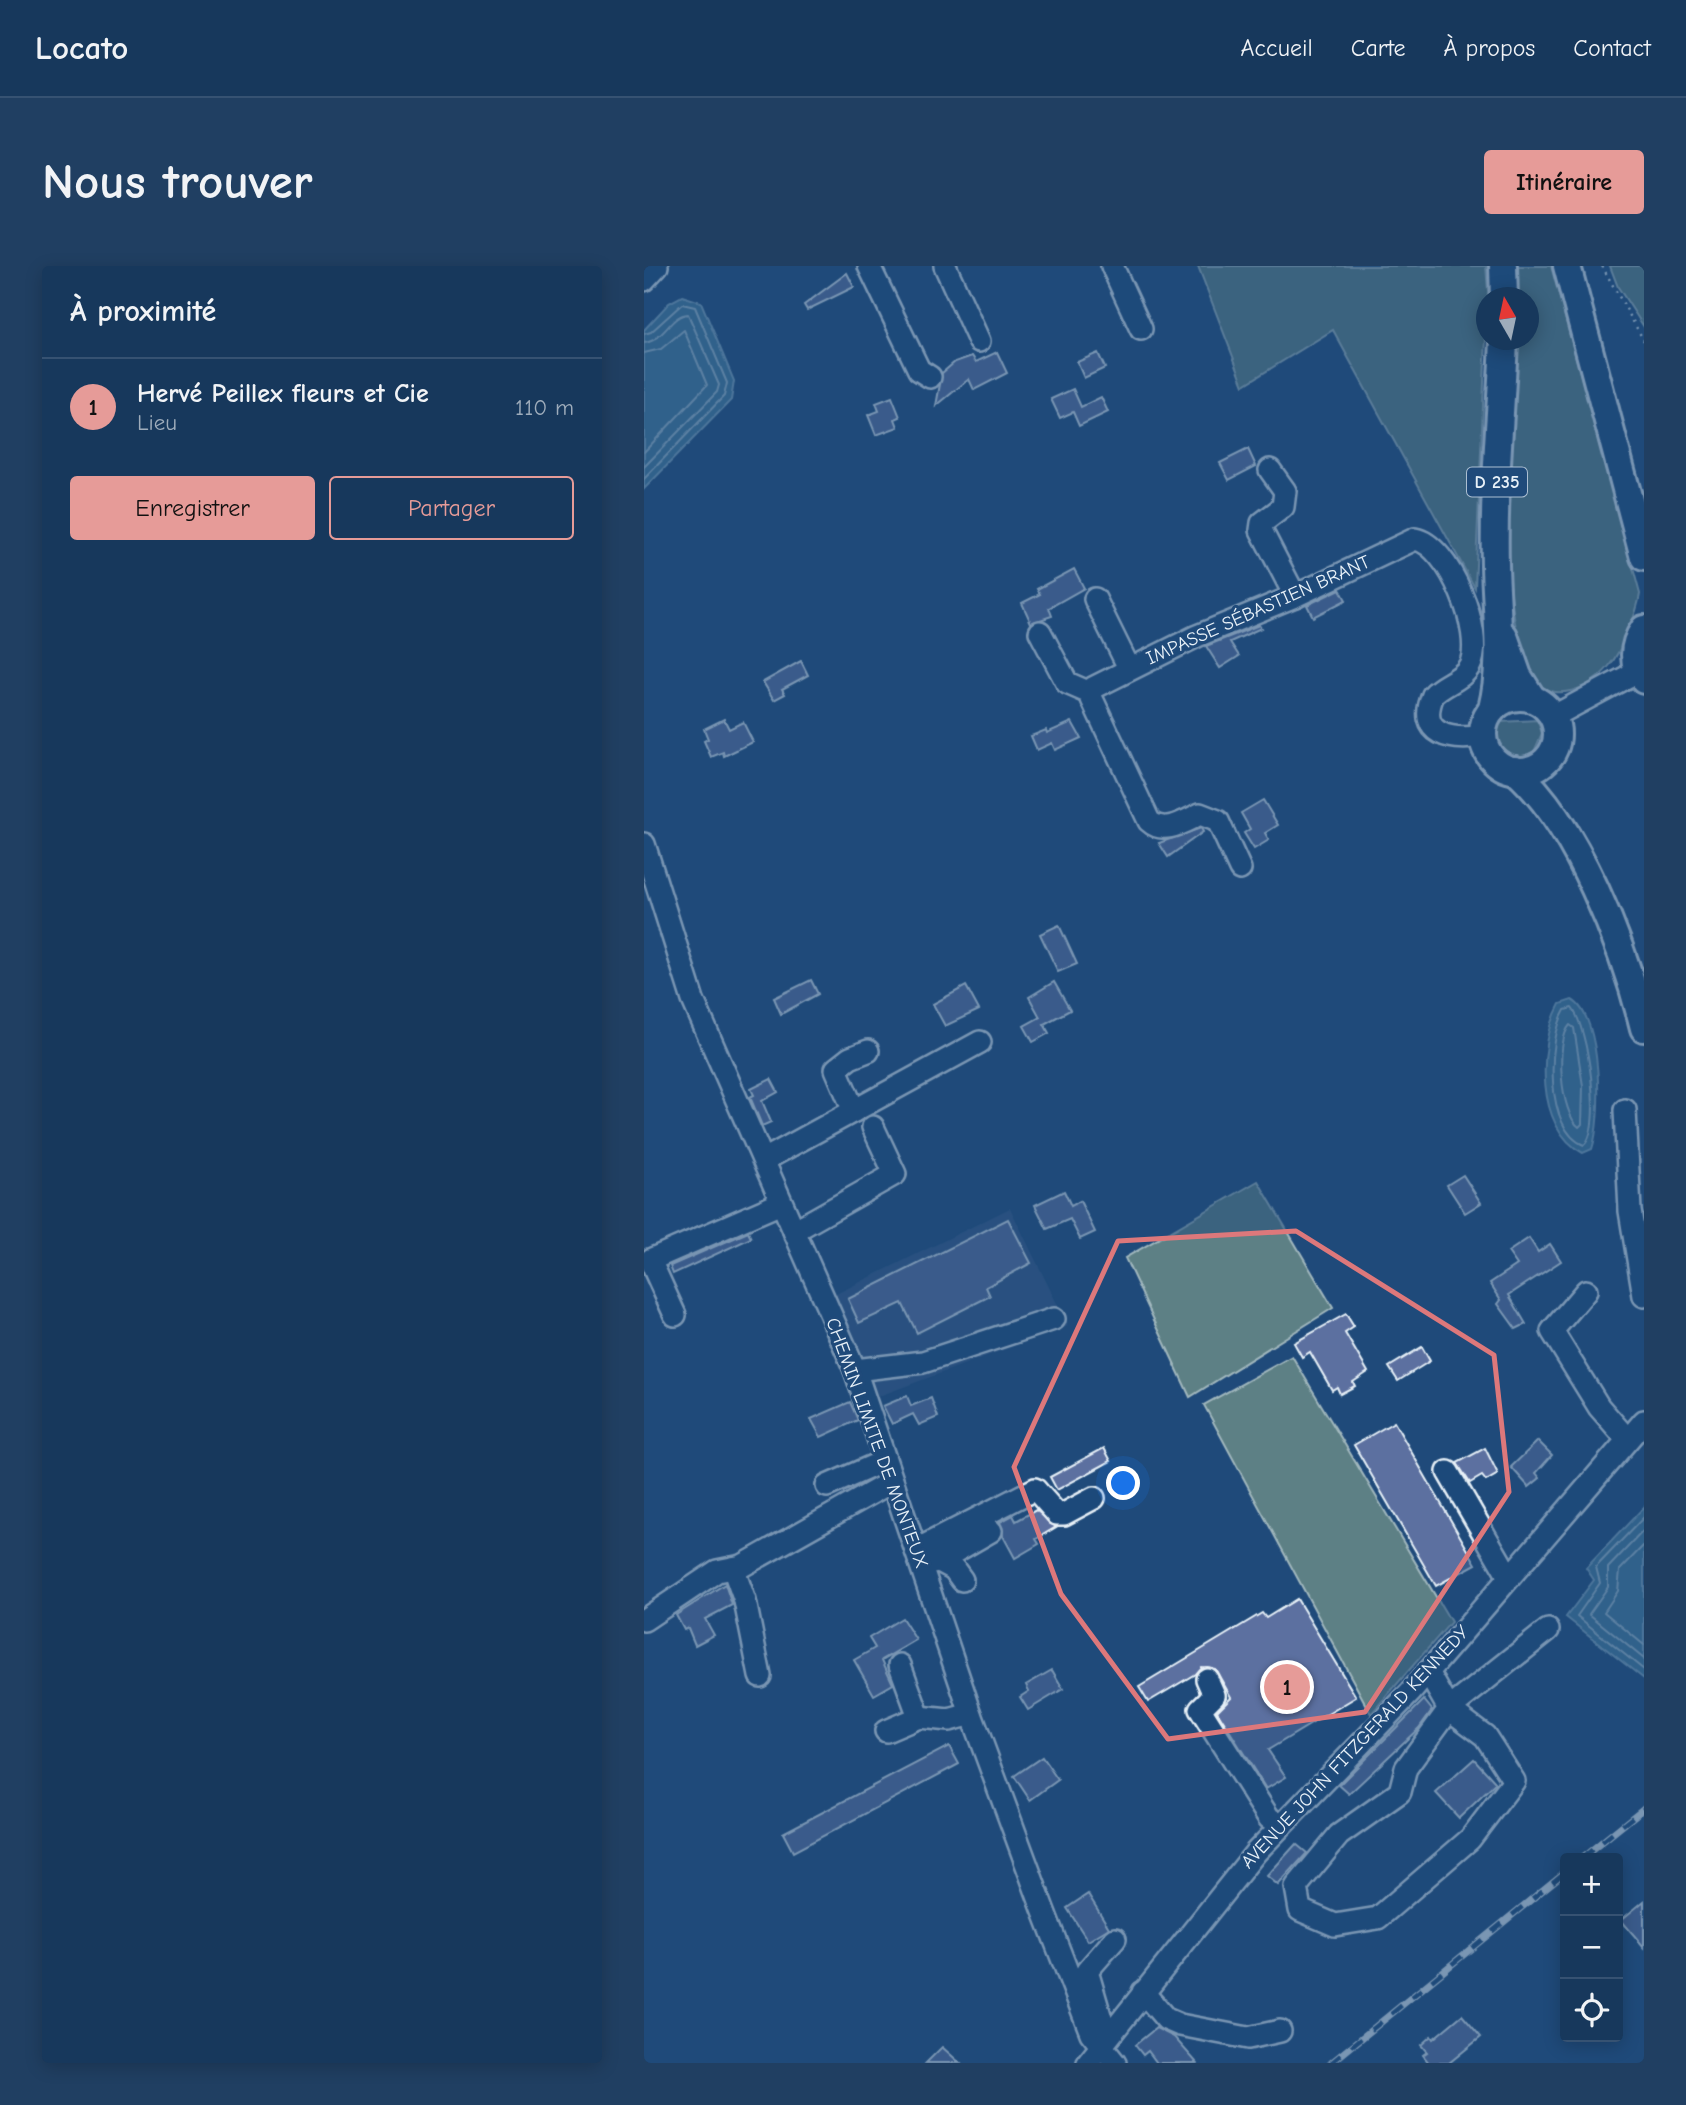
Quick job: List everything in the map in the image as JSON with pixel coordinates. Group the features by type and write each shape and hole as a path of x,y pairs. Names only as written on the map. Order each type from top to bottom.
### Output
{"main road":[{"path":"1503,266 1504,287"},
{"path":"1567,266 1644,558"},
{"name":"D 235","path":"1492,709 1497,689 1500,625 1495,543 1504,350"},
{"name":"D 235","path":"1500,625 1518,676 1532,698"},
{"path":"1641,675 1634,654 1644,629"},
{"path":"1565,830 1541,797 1515,771 1494,761 1483,736 1486,719 1492,709 1513,697 1532,698 1546,706 1553,716 1557,739 1552,754 1552,769 1565,830 1619,952 1644,1028"},
{"path":"1515,771 1537,767 1552,754"}],"street":[{"path":"644,280 657,266"},
{"path":"869,266 919,370 930,377"},
{"path":"945,266 979,341"},
{"path":"1112,266 1141,329"},
{"path":"1270,470 1285,491 1283,507 1262,523 1261,530 1295,596"},
{"name":"IMPASSE SÉBASTIEN BRANT","path":"1090,693 1129,668 1197,636 1295,596 1405,541 1425,541 1432,546 1460,589 1470,620 1474,650 1465,673 1433,695 1429,717 1434,729 1444,737 1455,739 1483,736"},
{"path":"1095,599 1129,668"},
{"path":"1040,632 1067,683 1090,693 1149,821 1156,827 1167,828 1200,814 1218,821 1240,869"},
{"path":"1553,716 1641,675"},
{"name":"CHEMIN LIMITE DE MONTEUX","path":"644,844 692,1000 855,1370 891,1482 925,1558 971,1714 1086,2021 1099,2049"},
{"path":"764,1160 980,1042"},
{"path":"854,1111 835,1069 850,1058 868,1051"},
{"path":"1625,1110 1630,1211 1644,1296"},
{"path":"794,1230 895,1174 873,1127"},
{"path":"675,1315 650,1260 781,1203"},
{"path":"1586,1291 1552,1331 1599,1407 1627,1439"},
{"path":"855,1370 923,1362 1054,1319"},
{"name":"AVENUE JOHN FITZGERALD KENNEDY","path":"1099,2049 1280,1825 1428,1672 1644,1421"},
{"path":"827,1486 884,1461"},
{"path":"1448,1472 1509,1577"},
{"path":"644,1620 717,1571 742,1566 891,1482"},
{"path":"925,1558 1035,1489 1056,1514 1064,1514 1094,1498"},
{"path":"925,1558 991,1531"},
{"path":"925,1558 954,1569 962,1580"},
{"path":"733,1567 745,1601 760,1676"},
{"path":"1428,1672 1449,1709 1485,1736 1514,1781 1470,1839 1378,1918 1335,1925 1300,1910 1296,1886 1339,1835 1400,1792 1406,1768 1449,1709 1548,1630"},
{"path":"900,1665 919,1717"},
{"path":"1207,1679 1214,1695 1200,1709 1269,1818 1280,1825"},
{"path":"886,1731 919,1717 949,1720 971,1714"},
{"path":"1115,1939 1087,1971 1099,2049 1115,2063"},
{"path":"1143,1992 1166,2019 1180,2025 1248,2038 1280,2031"}],"path":[{"path":"1602,266 1644,341"}],"highlighted area":[{"path":"1296,1231 1494,1355 1509,1492 1365,1712 1168,1739 1061,1594 1014,1467 1118,1241"}],"shaded area":[{"path":"1010,1208 1068,1326 871,1399 832,1296"}],"green space":[{"path":"1198,266 1486,266 1488,287 1476,287 1476,350 1485,350 1475,588 1333,330 1244,385"},
{"path":"1516,266 1551,266 1640,594 1628,632 1609,666 1592,681 1572,691 1550,691 1540,686 1527,673 1520,654 1511,592 1508,520 1516,350 1539,350 1539,287 1517,287"},
{"path":"1610,266 1644,266 1644,327 1618,287"},
{"path":"1537,720 1542,733 1534,752 1520,757 1501,749 1496,736 1500,722"},
{"path":"1258,1181 1333,1308 1190,1397 1125,1258"},
{"path":"1292,1356 1451,1622 1371,1714 1204,1405"}],"water":[{"path":"682,296 701,302 734,381 731,400 644,489 644,330 669,303"},
{"path":"1572,1000 1582,1010 1590,1026 1597,1070 1595,1135 1592,1149 1583,1153 1567,1141 1556,1125 1545,1084 1545,1062 1553,1021 1560,1004"},
{"path":"1644,1507 1644,1679 1566,1617 1594,1580 1586,1568"}],"building":[{"path":"847,273 854,287 807,310 804,305"},
{"path":"997,352 1007,373 974,390 969,379 936,406 942,373 955,362 972,356 976,362"},
{"path":"1098,353 1105,368 1084,378 1077,362"},
{"path":"1073,389 1081,407 1101,397 1108,412 1079,426 1073,412 1060,418 1051,399"},
{"path":"892,397 900,417 895,419 898,427 876,435 868,415 879,411 876,403"},
{"path":"1248,449 1256,466 1229,480 1220,463"},
{"path":"1074,569 1084,588 1049,608 1052,616 1031,623 1022,603 1040,594 1037,589"},
{"path":"1340,589 1346,600 1313,617 1307,605"},
{"path":"1259,625 1261,628 1230,642 1239,656 1220,668 1206,646"},
{"path":"801,661 808,675 782,689 785,694 774,700 763,682"},
{"path":"724,719 729,729 743,722 753,742 724,756 723,752 711,757 704,741 708,739 704,729"},
{"path":"1072,722 1081,738 1055,750 1052,743 1037,750 1031,736 1046,730 1047,733"},
{"path":"1263,800 1278,825 1265,833 1269,840 1254,849 1244,833 1250,829 1241,813"},
{"path":"1201,828 1203,832 1168,857 1159,843"},
{"path":"1059,925 1077,964 1058,972 1040,934"},
{"path":"811,980 818,994 781,1014 774,998"},
{"path":"1054,982 1070,1010 1044,1024 1049,1033 1033,1042 1024,1026 1040,1017 1029,997"},
{"path":"966,986 979,1010 945,1026 933,1004"},
{"path":"771,1079 778,1092 762,1101 771,1122 762,1126 750,1097 754,1095 751,1089"},
{"path":"1463,1175 1481,1203 1465,1213 1447,1185"},
{"path":"1064,1191 1071,1206 1080,1201 1095,1232 1080,1239 1070,1219 1047,1229 1035,1205"},
{"path":"1008,1219 1031,1263 986,1287 990,1296 917,1333 902,1303 859,1323 848,1299"},
{"path":"748,1232 751,1238 673,1274 670,1266"},
{"path":"1529,1238 1538,1252 1550,1244 1561,1261 1509,1295 1526,1324 1516,1329 1498,1304 1501,1300 1490,1283 1517,1265 1508,1252"},
{"path":"1346,1314 1354,1327 1345,1333 1368,1372 1353,1382 1355,1386 1340,1394 1337,1387 1332,1390 1310,1352 1302,1357 1294,1343"},
{"path":"1422,1347 1430,1361 1398,1381 1389,1367"},
{"path":"907,1396 911,1406 931,1398 938,1417 919,1425 913,1414 892,1424 883,1406"},
{"path":"850,1402 858,1420 821,1437 811,1419"},
{"path":"1394,1422 1476,1564 1436,1586 1354,1445"},
{"path":"1538,1441 1552,1455 1536,1473 1540,1478 1529,1487 1511,1467"},
{"path":"1104,1448 1111,1461 1057,1490 1050,1477"},
{"path":"1485,1448 1498,1474 1486,1481 1482,1476 1470,1483 1457,1463"},
{"path":"1036,1510 1056,1527 1036,1539 1039,1544 1015,1558 1003,1536 1000,1522 1013,1515 1016,1521"},
{"path":"725,1584 732,1605 705,1619 714,1635 695,1645 688,1628 684,1630 676,1615"},
{"path":"1297,1599 1356,1697 1268,1750 1286,1777 1266,1789 1217,1711 1231,1697 1215,1669 1201,1667 1195,1674 1148,1702 1139,1687 1262,1613 1266,1618"},
{"path":"902,1618 916,1640 882,1660 893,1684 874,1695 854,1660 875,1648 869,1638"},
{"path":"1052,1670 1063,1689 1028,1710 1020,1697 1029,1691 1026,1685"},
{"path":"1424,1700 1432,1710 1419,1728 1349,1794 1339,1785"},
{"path":"949,1746 959,1764 793,1852 783,1833"},
{"path":"1042,1757 1058,1780 1030,1800 1014,1776"},
{"path":"1474,1759 1496,1783 1459,1818 1436,1793"},
{"path":"1296,1844 1307,1853 1278,1885 1267,1876"},
{"path":"1088,1894 1109,1928 1088,1941 1067,1908"},
{"path":"1644,1901 1644,1947 1623,1922 1623,1918"},
{"path":"1462,2015 1481,2037 1449,2063 1429,2063 1423,2055 1427,2052 1421,2045 1431,2036 1433,2039"},
{"path":"1156,2028 1174,2037 1197,2063 1157,2063 1148,2051 1143,2055 1135,2045"},
{"path":"942,2047 960,2063 926,2063"}],"railway":[{"path":"1588,1853 1644,1808"},
{"path":"1331,2063 1560,1876"}],"place":[{"name":"Hervé Peillex fleurs et Cie","path":"1287,1687"}]}
